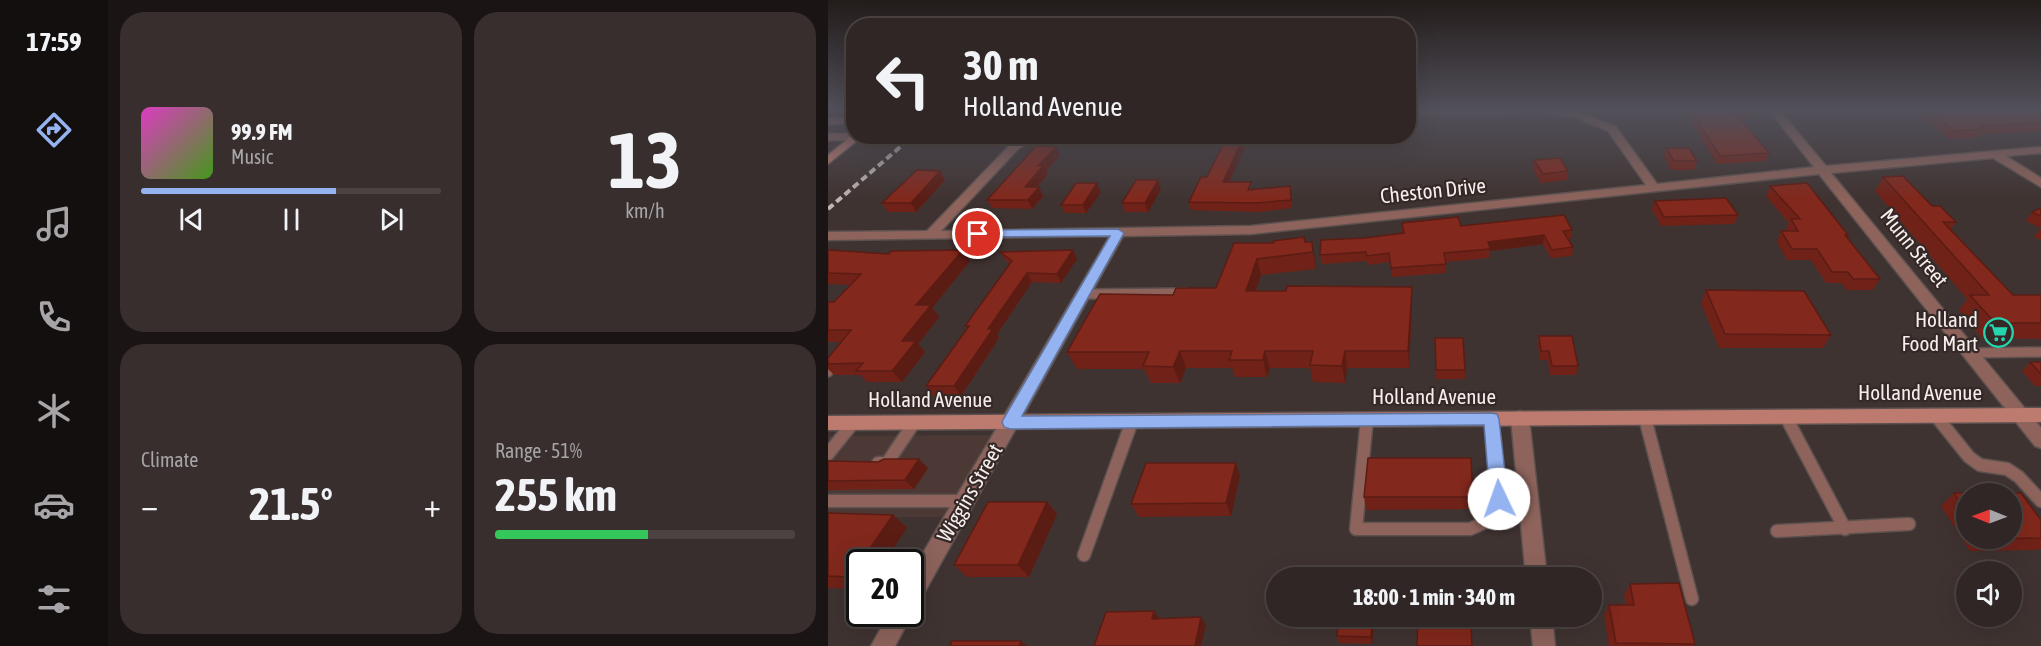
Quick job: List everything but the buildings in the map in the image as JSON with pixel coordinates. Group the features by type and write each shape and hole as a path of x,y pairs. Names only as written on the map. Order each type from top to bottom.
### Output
{"main road":[{"path":"831,156 848,144"},
{"name":"Holland Avenue","path":"828,423 2041,415"}],"street":[{"path":"1620,140 1654,188"},
{"name":"Munn Street","path":"1798,140 2041,441"},
{"path":"931,234 1019,144"},
{"name":"Cheston Drive","path":"828,236 1251,230 1822,170 2041,150"},
{"path":"1996,155 2041,183"},
{"name":"Wiggins Street","path":"924,572 1118,233"},
{"path":"1520,418 1536,567"},
{"path":"882,646 893,627"},
{"path":"1542,627 1544,646"}],"lane":[{"path":"1084,294 1200,292"},
{"path":"1970,353 2041,352"},
{"path":"828,366 833,366 828,372"},
{"path":"1935,415 1969,457 1980,465 2007,469 2019,477 2041,501"},
{"path":"1786,417 1845,529"},
{"path":"1645,418 1692,599"},
{"path":"1367,419 1356,529 1470,529 1499,516 1499,483 1491,419"},
{"path":"1084,555 1132,421"},
{"path":"828,454 853,423"},
{"path":"863,463 887,463 914,423"},
{"path":"1499,483 1527,483"},
{"path":"828,501 965,501"},
{"path":"1776,531 1909,524"}],"shaded area":[{"path":"991,435 944,517 828,517 829,436"}],"railway":[{"path":"828,209 904,144"}],"place":[{"name":"Holland Food Mart","path":"1999,332"}],"route":[{"path":"978,234 1118,233 1010,422 1491,419 1499,499"}]}
